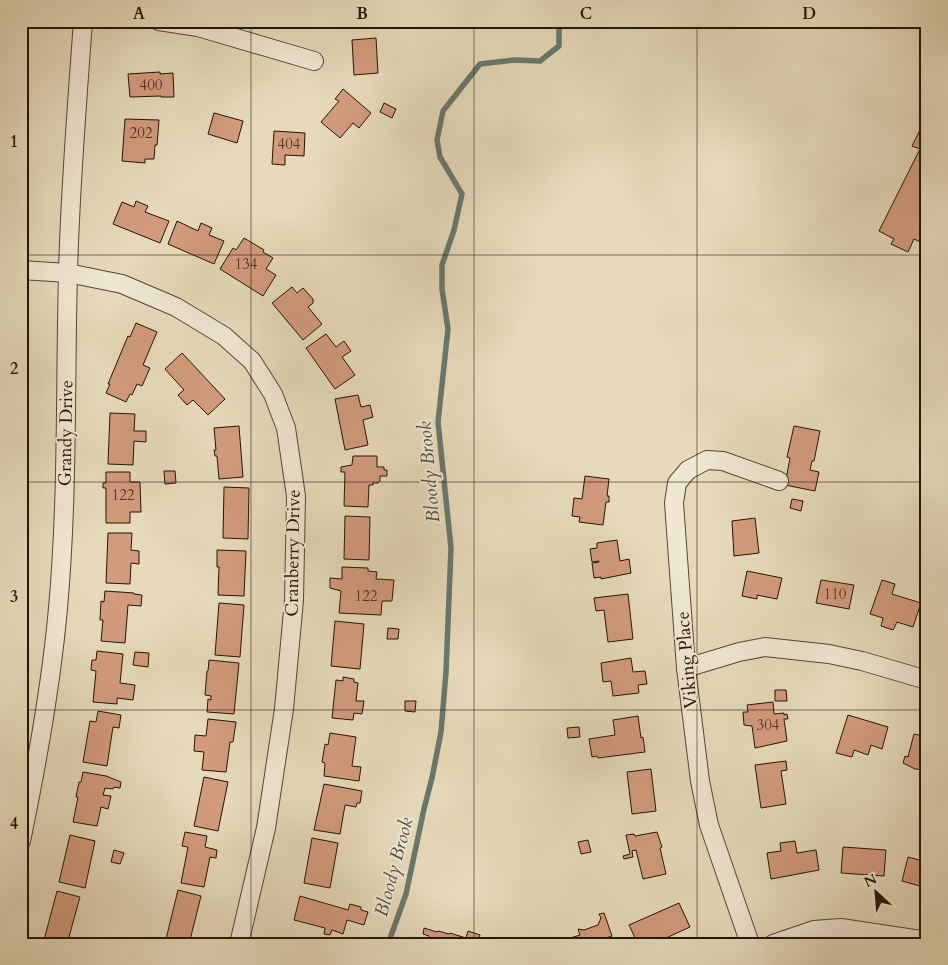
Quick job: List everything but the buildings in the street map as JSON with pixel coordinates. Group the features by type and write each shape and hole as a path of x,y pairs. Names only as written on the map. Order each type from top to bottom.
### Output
{"street":[{"name":"Grandy Drive","path":"21,841 46,706 58,608 66,468 68,273 72,170 83,21"},
{"path":"159,21 198,27 314,61"},
{"name":"Cranberry Drive","path":"21,270 68,273 122,284 176,307 224,336 252,361 273,394 286,428 296,496 293,610 284,709 266,828 239,944"},
{"name":"Viking Place","path":"750,944 708,825 700,781 686,668 674,503 676,483 688,470 707,460 723,461 779,481"},
{"path":"686,668 739,652 765,647 829,654 862,661 927,680"},
{"path":"772,944 814,930 842,928 927,941"}],"waterway":[{"name":"Bloody Brook","path":"388,944 406,894 432,778 441,732 446,672 451,548 438,422 448,329 442,289 442,265 454,230 462,194 440,157 437,140 443,111 480,64 515,60 540,61 559,46 559,28 555,21"}]}
